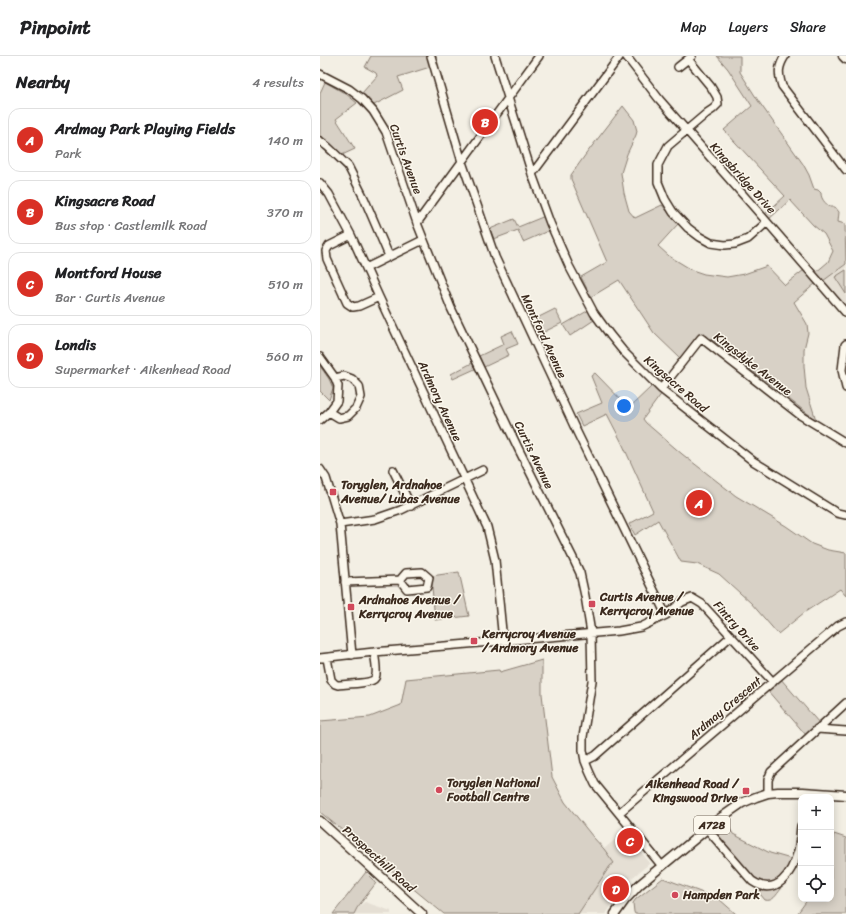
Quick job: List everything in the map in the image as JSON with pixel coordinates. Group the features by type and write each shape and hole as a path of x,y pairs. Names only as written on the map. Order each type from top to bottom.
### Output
{"main road":[{"name":"A728","path":"615,914 630,893 738,805 768,793 778,792 802,794"},
{"name":"A728","path":"834,795 846,795"},
{"name":"Prospecthill Road","path":"320,821 422,914"}],"street":[{"name":"Montford Avenue","path":"431,56 462,162 495,257 574,426 666,615"},
{"name":"Kingsacre Road","path":"495,56 532,174 550,223 569,266 594,313 623,351 661,389 753,461 837,513 846,515"},
{"path":"417,223 539,56"},
{"path":"532,174 620,56"},
{"name":"Kingsbridge Drive","path":"626,56 658,99 846,313"},
{"path":"785,56 780,64 779,72 782,86 846,170"},
{"path":"678,67 690,58 717,97 718,104 685,130 668,146 658,165 658,182 665,199 673,212 688,228 700,238 711,243 725,245 735,244 748,239 767,222"},
{"name":"Curtis Avenue","path":"320,74 349,89 362,99 374,111 386,132 417,223 454,315 580,573 591,633 592,681 583,737 585,761 595,784 662,866"},
{"path":"320,141 348,166 364,198 389,256"},
{"name":"Ardmory Avenue","path":"320,183 329,194 351,235 487,527 495,560 503,641"},
{"path":"351,235 329,246 326,251 327,259 347,303 353,307 359,306 379,297"},
{"path":"366,268 424,240"},
{"name":"Kingsdyke Avenue","path":"661,389 701,338 800,415 846,443"},
{"path":"846,344 842,370 846,388"},
{"path":"320,357 335,378 338,386 337,401 329,412 320,420"},
{"path":"329,412 339,418 348,416 356,408 361,397 359,386 352,379 344,376 335,378"},
{"path":"320,469 326,478 340,524 352,655"},
{"path":"393,470 411,506"},
{"path":"340,524 390,514 411,506 484,470"},
{"path":"345,582 400,580"},
{"name":"Fintry Drive","path":"324,658 374,652 619,631 641,627 666,615 682,602 692,598 702,604 773,682"},
{"name":"Ardmay Crescent","path":"619,813 838,626 846,622"},
{"path":"585,761 595,756 731,636"},
{"path":"324,658 331,680 335,684 368,682 375,678 376,674 374,652"},
{"path":"768,793 768,780 771,772 846,703"},
{"path":"817,729 846,731"},
{"path":"707,829 752,881 760,885 770,886 778,884 784,879 793,865 799,844 801,830"}],"shaded area":[{"path":"371,56 427,56 430,67 398,77 403,90 374,105 362,93 377,76 376,73 365,67"},
{"path":"717,56 740,56 740,72 759,102 803,164 814,189 821,193 826,204 830,207 835,207 839,212 838,222 845,224 846,264 823,281 815,273 828,262 833,251 824,234 813,225 790,200 768,220 764,215 785,196 724,130 752,106 728,69"},
{"path":"325,82 346,94 357,103 336,119 355,149 342,155 329,142 320,136 320,93"},
{"path":"623,106 634,120 637,131 621,173 629,211 635,218 662,205 678,224 658,246 669,256 692,270 704,274 727,277 744,274 767,266 785,285 804,270 816,283 794,302 807,324 808,333 804,349 806,388 816,420 702,332 681,359 654,333 619,280 591,297 581,277 607,262 571,179 571,175"},
{"path":"545,216 550,230 523,242 518,230 494,239 490,229 514,219 518,227"},
{"path":"846,264 846,306 823,281"},
{"path":"846,270 846,294 835,277"},
{"path":"555,309 562,323 536,336 529,322"},
{"path":"589,310 594,320 570,336 563,325"},
{"path":"512,331 518,344 506,349 509,355 484,367 479,356 504,344 501,336"},
{"path":"472,363 475,369 453,379 451,374"},
{"path":"320,366 333,388 329,400 320,391"},
{"path":"595,373 629,408 652,386 662,393 643,419 646,423 682,454 736,496 786,526 812,544 828,550 846,553 846,596 840,589 805,612 778,634 751,603 719,574 697,564 681,562 658,520 635,535 629,524 653,511 622,443 607,414 582,426 576,414 602,403 591,376"},
{"path":"459,572 469,616 435,620 431,576"},
{"name":"Toryglen National Football Centre","path":"542,660 542,694 552,777 565,802 614,863 610,866 578,914 444,914 320,812 320,721 370,717 401,705 406,679 499,670 500,672"},
{"path":"780,678 819,723 806,735 767,690"},
{"path":"727,823 733,834 770,853 791,859 781,877 771,883 766,883 753,877 718,835 719,830"},
{"path":"624,832 650,863 630,878 629,882 606,914 578,914 610,866 614,863 604,849"},
{"path":"834,834 846,838 846,914 797,914 806,902 834,902"},
{"path":"366,872 376,883 354,914 333,914"},
{"name":"Hampden Park","path":"663,878 719,899 736,914 635,914 633,903 636,899"},
{"path":"756,889 763,890 781,889 774,898 765,900"},
{"path":"365,902 391,911 391,914 354,914 357,908"}],"place":[{"name":"Kingsacre Road","path":"485,122"},
{"name":"Toryglen, Ardnahoe Avenue/ Lubas Avenue","path":"333,492"},
{"name":"Ardmay Park Playing Fields","path":"699,503"},
{"name":"Curtis Avenue / Kerrycroy Avenue","path":"592,604"},
{"name":"Ardnahoe Avenue / Kerrycroy Avenue","path":"351,607"},
{"name":"Kerrycroy Avenue / Ardmory Avenue","path":"474,641"},
{"name":"Toryglen National Football Centre","path":"439,790"},
{"name":"Aikenhead Road / Kingswood Drive","path":"746,791"},
{"name":"Montford House","path":"630,841"},
{"name":"Londis","path":"616,889"},
{"name":"Hampden Park","path":"675,895"}]}
